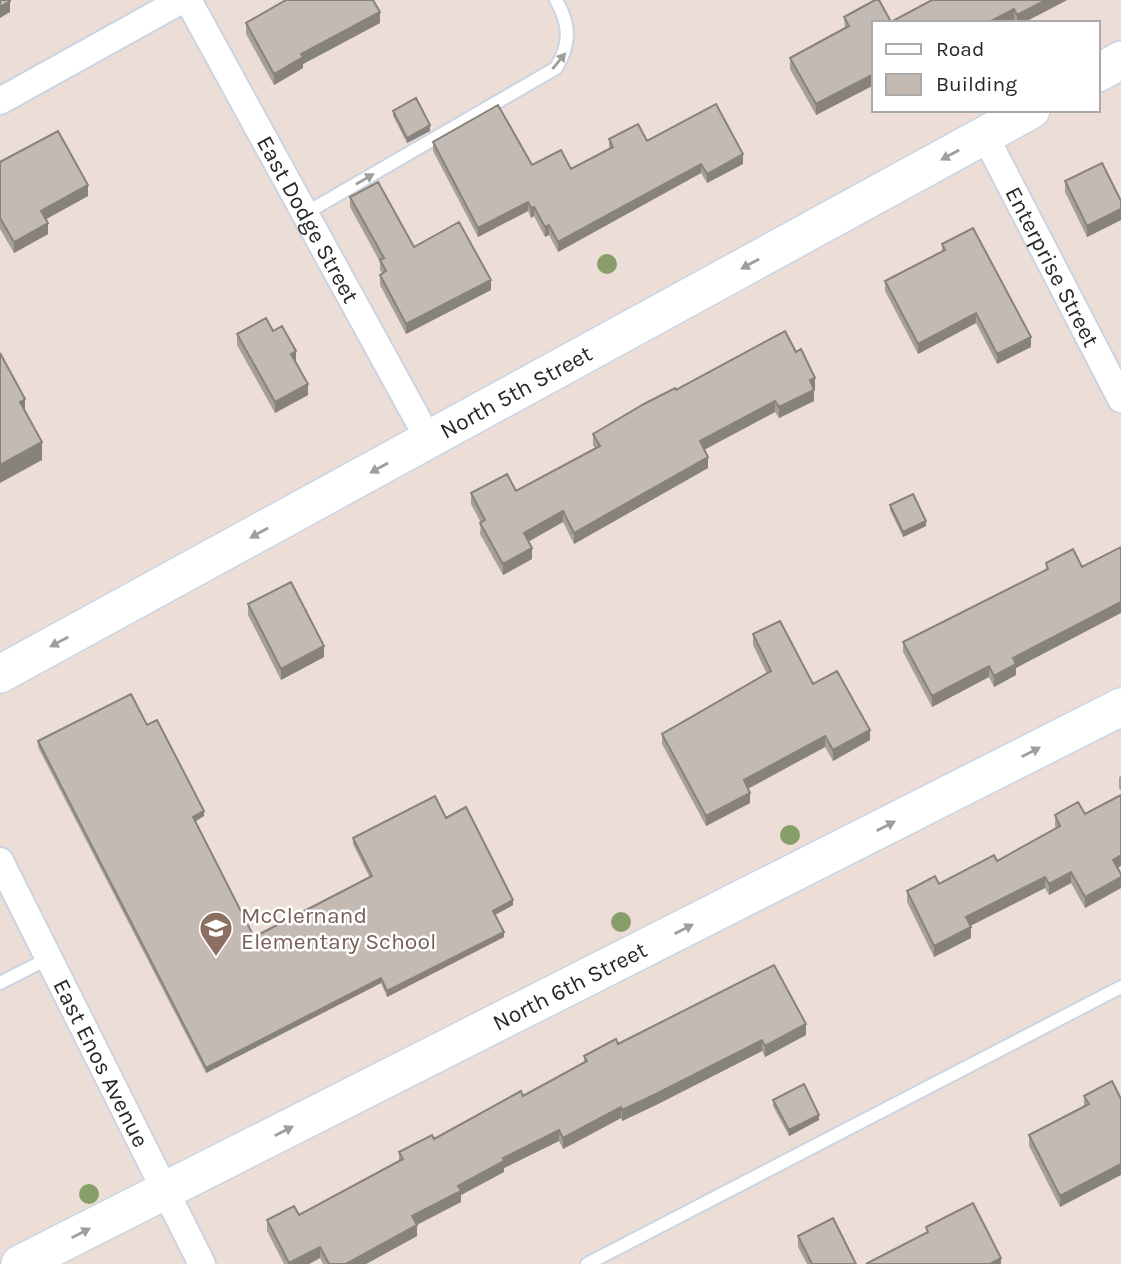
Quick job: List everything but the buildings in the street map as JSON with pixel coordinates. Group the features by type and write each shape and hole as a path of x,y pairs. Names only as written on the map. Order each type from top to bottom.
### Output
{"main road":[{"path":"1100,72 1121,60"},
{"name":"North 5th Street","path":"0,674 1027,112"},
{"name":"North 6th Street","path":"20,1264 1121,707"}],"street":[{"path":"0,101 182,0"},
{"name":"East Dodge Street","path":"188,0 429,440"},
{"name":"Enterprise Street","path":"985,136 1119,389"},
{"name":"East Enos Avenue","path":"0,861 202,1264"}],"lane":[{"path":"306,213 556,68 567,51 567,19 556,0"},
{"path":"0,983 49,958"},
{"path":"587,1264 1121,987"}],"place":[{"name":"McClernand Elementary School","path":"216,958"}]}
